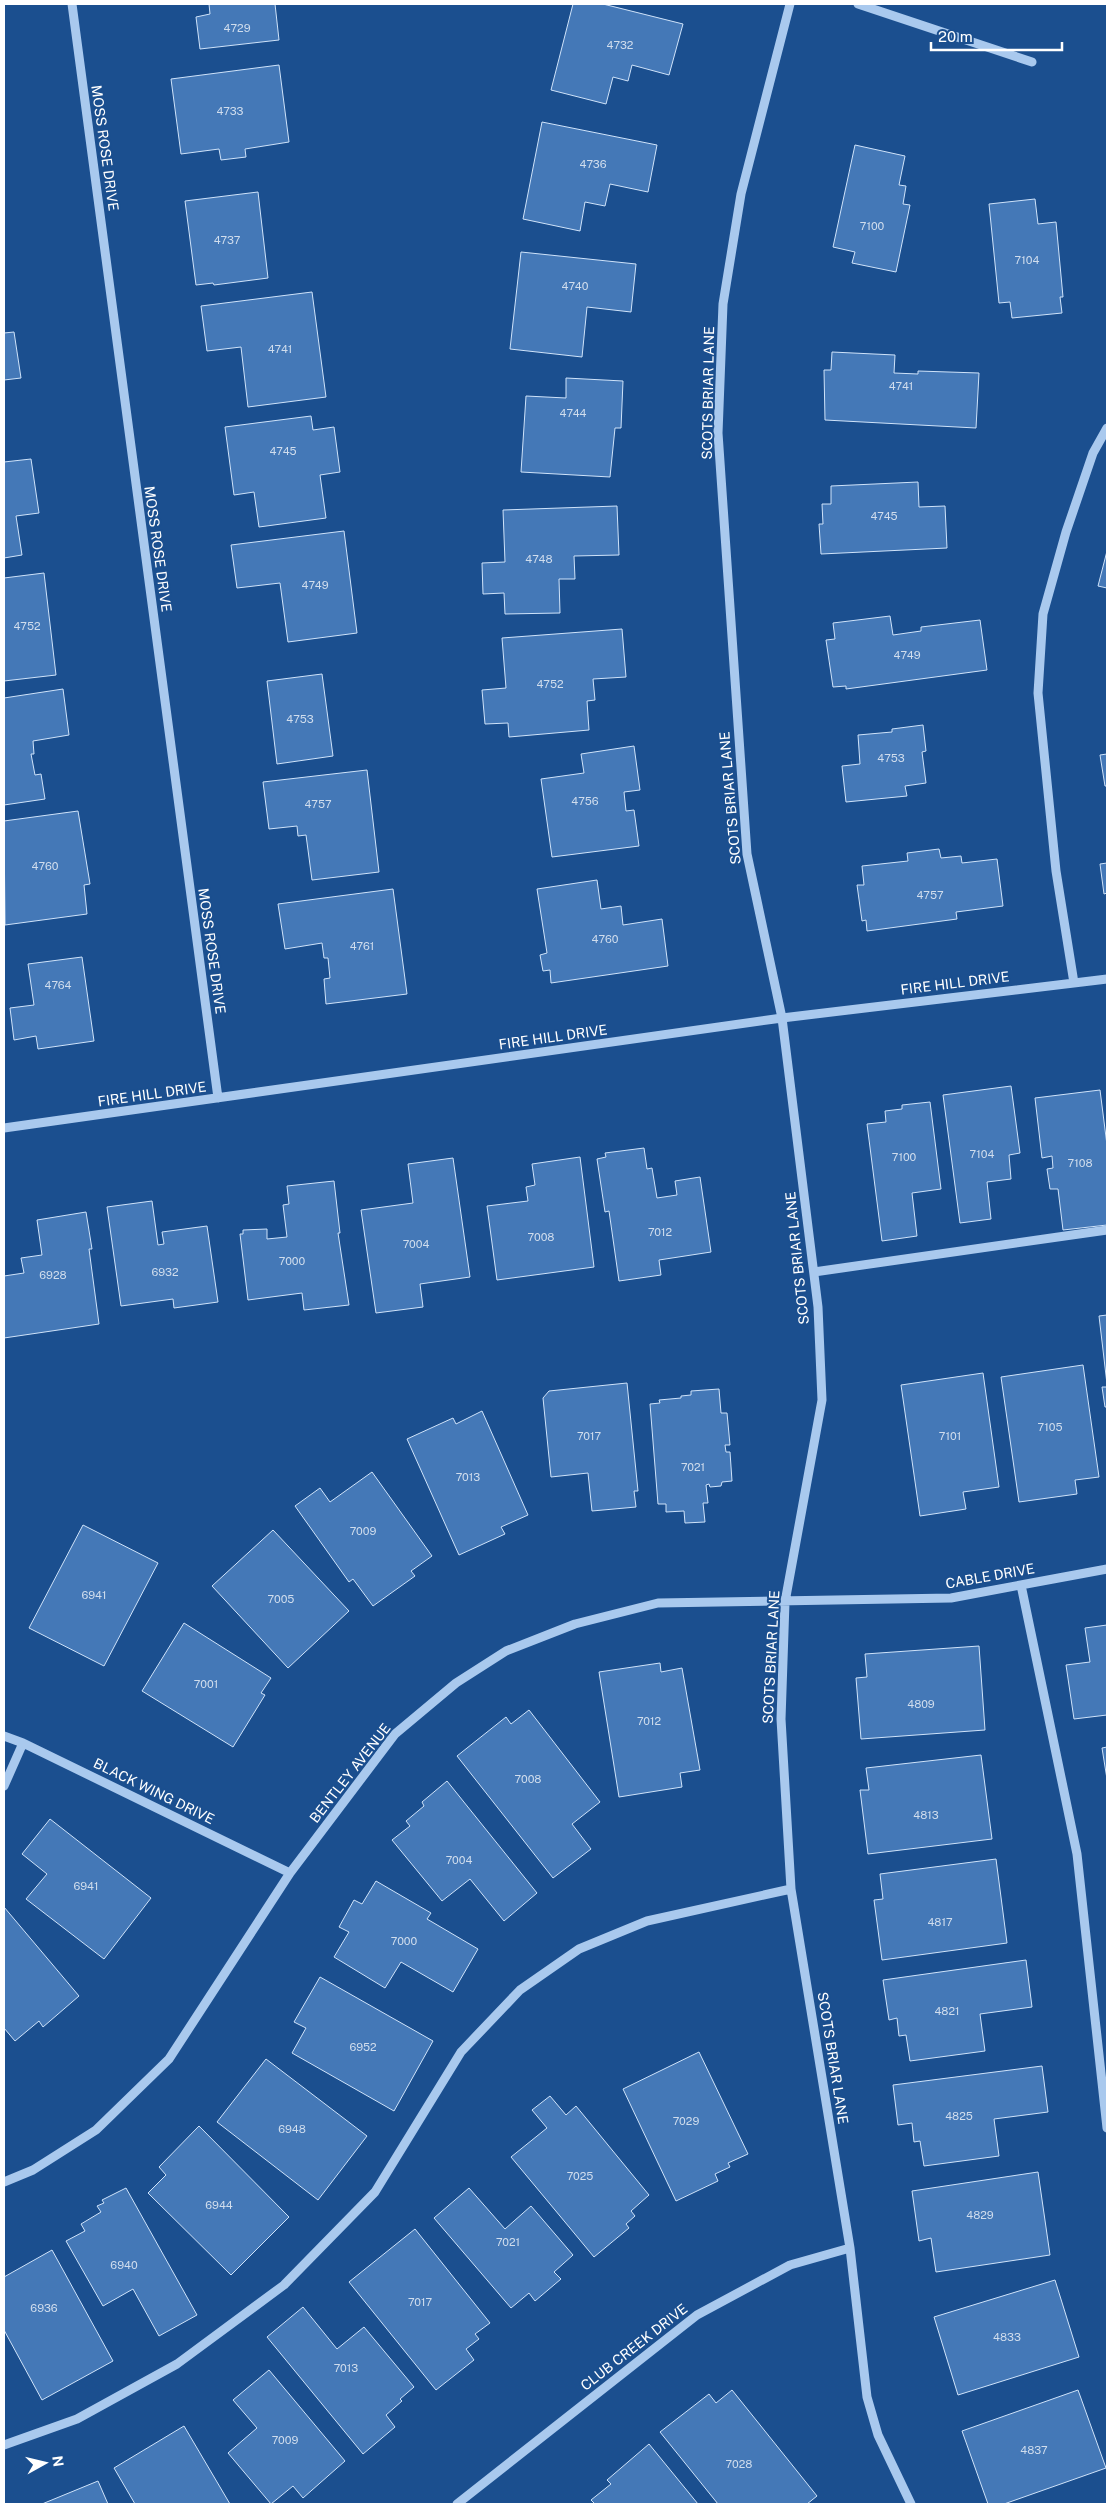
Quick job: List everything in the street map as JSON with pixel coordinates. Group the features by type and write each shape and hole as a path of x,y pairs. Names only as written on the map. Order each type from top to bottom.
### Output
{"street":[{"name":"MOSS ROSE DRIVE","path":"72,4 218,1098"},
{"name":"SCOTS BRIAR LANE","path":"790,4 741,194 723,304 718,433 747,854 782,1018 818,1307 822,1400 785,1602 781,1719 791,1889 850,2248 867,2397 878,2435 911,2504"},
{"path":"858,4 1032,62"},
{"path":"1074,983 1056,871 1038,693 1043,614 1066,532 1090,462 1107,428"},
{"name":"FIRE HILL DRIVE","path":"4,1128 782,1018 1107,979"},
{"path":"814,1272 1107,1230"},
{"name":"CABLE DRIVE","path":"876,1600 951,1598 1107,1569"},
{"path":"1021,1585 1077,1854 1107,2128"},
{"name":"BENTLEY AVENUE","path":"4,2182 33,2170 96,2130 169,2059 290,1873 395,1734 456,1682 506,1651 574,1624 658,1603 876,1600"},
{"name":"BLACK WING DRIVE","path":"4,1736 23,1743 290,1873"},
{"path":"4,1786 23,1743"},
{"path":"4,2445 77,2419 177,2364 284,2285 375,2192 461,2052 520,1990 579,1949 646,1922 791,1889"},
{"name":"CLUB CREEK DRIVE","path":"457,2504 697,2315 790,2265 850,2248"}],"building":[{"path":"209,4 275,4 279,40 200,49 196,17 210,14"},
{"path":"573,4 603,4 683,24 669,75 632,65 628,81 613,77 606,104 551,90"},
{"path":"279,65 289,142 245,149 246,157 221,160 219,149 181,154 171,79"},
{"path":"542,122 657,145 648,192 610,184 605,206 585,202 580,231 523,219"},
{"path":"855,145 905,156 899,185 906,186 903,204 910,205 896,272 852,263 855,252 833,247"},
{"path":"258,192 268,278 214,285 213,283 196,285 185,201"},
{"path":"1035,199 1038,224 1056,222 1063,297 1060,297 1062,313 1012,318 1010,302 999,303 989,204"},
{"path":"521,252 636,264 631,312 587,307 582,357 510,349"},
{"path":"312,292 326,397 248,407 241,347 207,351 201,306"},
{"path":"14,332 21,378 4,380 4,333"},
{"path":"832,352 895,355 894,373 918,374 918,371 979,373 976,428 825,420 824,370 831,370"},
{"path":"566,378 623,381 621,428 615,428 610,477 521,472 526,396 566,398"},
{"path":"311,416 313,430 334,427 340,472 320,475 326,518 259,527 254,492 234,495 225,427"},
{"path":"31,459 39,513 16,516 22,555 4,558 4,462"},
{"path":"918,482 919,507 945,506 947,548 821,554 819,524 823,524 822,504 831,504 831,486"},
{"path":"617,506 619,555 574,556 575,579 559,579 560,613 505,614 504,593 483,594 482,563 505,562 503,510"},
{"path":"344,531 357,633 288,642 280,583 237,588 231,545"},
{"path":"1107,551 1107,588 1098,586"},
{"path":"44,573 56,675 4,681 4,578"},
{"path":"890,616 893,635 921,631 921,627 980,620 987,670 846,689 846,686 833,687 826,640 835,639 833,623"},
{"path":"622,629 626,677 593,679 595,700 587,701 589,730 509,737 508,723 485,724 482,690 506,688 502,638"},
{"path":"322,674 333,756 277,764 267,681"},
{"path":"63,689 69,735 33,741 34,754 31,754 35,775 41,774 45,799 4,805 4,698"},
{"path":"923,725 926,751 922,752 926,783 905,786 907,796 846,802 842,766 860,764 858,735 892,732 892,729"},
{"path":"634,746 640,790 624,792 626,811 634,810 639,846 552,857 541,779 584,773 581,754"},
{"path":"1107,754 1107,786 1105,786 1100,755"},
{"path":"367,770 379,872 312,880 306,835 298,836 297,826 269,829 263,782"},
{"path":"78,811 90,884 84,885 87,914 5,925 4,821"},
{"path":"939,849 941,858 961,856 962,863 997,859 1003,906 956,912 957,919 867,931 866,920 862,921 857,885 864,885 862,866 908,861 907,853"},
{"path":"1107,863 1107,893 1104,894 1100,864"},
{"path":"597,880 601,909 621,906 623,925 662,919 668,966 551,983 550,970 543,971 540,955 547,953 537,889"},
{"path":"393,889 407,994 326,1004 324,979 330,978 328,958 324,958 322,943 285,949 278,904"},
{"path":"82,957 94,1041 38,1049 36,1036 14,1040 10,1008 34,1005 28,964"},
{"path":"1011,1086 1020,1153 1009,1155 1011,1179 987,1182 991,1219 960,1223 943,1095"},
{"path":"1100,1090 1107,1145 1107,1225 1063,1230 1058,1189 1050,1189 1047,1169 1053,1168 1052,1156 1042,1158 1035,1098"},
{"path":"930,1102 941,1189 912,1193 917,1236 882,1241 867,1124 886,1122 885,1111 902,1109 902,1105"},
{"path":"644,1148 647,1169 652,1168 657,1198 677,1195 675,1181 700,1177 711,1252 659,1260 661,1275 619,1281 609,1211 605,1212 597,1159 606,1157 605,1153"},
{"path":"580,1157 594,1267 497,1280 487,1206 528,1201 526,1187 535,1185 532,1164"},
{"path":"453,1158 470,1277 420,1284 423,1307 376,1313 361,1210 413,1203 408,1164"},
{"path":"334,1181 340,1233 338,1233 349,1305 304,1310 302,1293 248,1300 240,1234 243,1234 243,1230 267,1229 267,1239 287,1237 283,1205 289,1204 287,1186"},
{"path":"152,1201 158,1245 164,1244 162,1232 207,1226 218,1302 174,1308 173,1299 121,1306 107,1207"},
{"path":"86,1212 92,1249 89,1249 99,1324 4,1338 4,1276 24,1273 21,1258 42,1255 37,1220"},
{"path":"1107,1315 1107,1384 1099,1316"},
{"path":"1083,1365 1099,1477 1075,1480 1077,1494 1019,1502 1001,1377"},
{"path":"983,1373 999,1487 963,1492 966,1509 920,1516 901,1385"},
{"path":"627,1383 638,1491 634,1491 636,1507 592,1511 588,1473 551,1477 543,1398 549,1391"},
{"path":"1102,1387 1107,1387 1107,1407 1105,1407"},
{"path":"719,1389 721,1413 727,1413 730,1445 725,1445 726,1452 730,1452 732,1481 722,1482 721,1486 710,1487 709,1484 706,1485 708,1503 703,1503 705,1522 685,1523 684,1511 666,1512 666,1504 658,1504 650,1404 660,1403 659,1400 691,1395 691,1391"},
{"path":"482,1411 528,1515 501,1527 505,1534 459,1555 407,1439 453,1418 456,1424"},
{"path":"372,1472 432,1556 411,1571 415,1576 373,1606 353,1579 349,1582 295,1506 320,1488 330,1502"},
{"path":"83,1525 158,1563 104,1666 29,1628"},
{"path":"273,1530 349,1611 288,1668 212,1586"},
{"path":"184,1623 271,1678 261,1693 265,1695 233,1747 142,1691"},
{"path":"1107,1625 1107,1715 1074,1719 1066,1665 1090,1662 1085,1628"},
{"path":"979,1646 985,1730 861,1739 856,1678 867,1677 865,1654"},
{"path":"660,1663 661,1672 682,1668 700,1770 680,1773 682,1787 619,1797 599,1672"},
{"path":"529,1710 600,1802 572,1824 591,1849 553,1878 457,1756 506,1717 511,1724"},
{"path":"1107,1747 1107,1779 1102,1748"},
{"path":"981,1755 992,1839 868,1854 860,1790 869,1790 866,1768"},
{"path":"447,1781 537,1893 504,1921 470,1879 442,1901 392,1840 410,1826 406,1821 424,1806 422,1802"},
{"path":"50,1819 151,1898 104,1959 26,1899 47,1874 22,1854"},
{"path":"996,1859 1007,1943 882,1960 874,1900 883,1899 880,1874"},
{"path":"376,1881 431,1913 427,1919 478,1949 453,1992 401,1962 385,1988 334,1957 349,1932 339,1927 354,1900 362,1904"},
{"path":"4,1907 79,1996 43,2027 39,2021 15,2041 4,2028"},
{"path":"1026,1960 1032,2007 980,2014 985,2051 910,2061 906,2035 899,2036 897,2018 889,2020 883,1980"},
{"path":"320,1977 433,2041 394,2111 292,2053 306,2028 294,2022"},
{"path":"699,2052 748,2154 728,2163 730,2167 715,2174 718,2181 676,2201 623,2089"},
{"path":"266,2059 367,2136 318,2200 217,2122"},
{"path":"1042,2066 1048,2112 994,2119 999,2156 924,2166 920,2141 914,2142 912,2123 898,2125 893,2085"},
{"path":"550,2096 566,2115 576,2106 649,2195 631,2211 635,2216 626,2224 629,2228 594,2257 511,2157 547,2128 532,2110"},
{"path":"199,2126 289,2217 231,2275 148,2193 166,2175 159,2167"},
{"path":"1038,2172 1050,2255 936,2272 931,2238 919,2241 912,2191"},
{"path":"126,2188 197,2315 159,2336 133,2289 103,2306 66,2241 85,2231 81,2224 101,2212 97,2206 104,2203 102,2200"},
{"path":"469,2188 505,2229 531,2206 573,2255 554,2272 561,2279 535,2301 529,2293 511,2308 434,2218"},
{"path":"415,2229 490,2323 475,2334 479,2339 466,2349 474,2360 436,2390 349,2282"},
{"path":"52,2250 113,2361 42,2400 4,2330 4,2277"},
{"path":"1055,2280 1079,2357 958,2395 934,2317"},
{"path":"303,2307 337,2349 364,2327 414,2387 386,2415 395,2427 363,2454 267,2337"},
{"path":"269,2370 345,2461 303,2498 293,2486 271,2504 228,2453 257,2428 233,2400"},
{"path":"732,2390 817,2496 807,2504 718,2504 660,2432 709,2394 716,2403"},
{"path":"1078,2390 1106,2468 1004,2504 988,2504 962,2431"},
{"path":"184,2426 230,2504 135,2504 114,2468"},
{"path":"649,2444 698,2504 595,2504 591,2500 611,2484 607,2480"},
{"path":"98,2481 108,2504 42,2504"}]}
